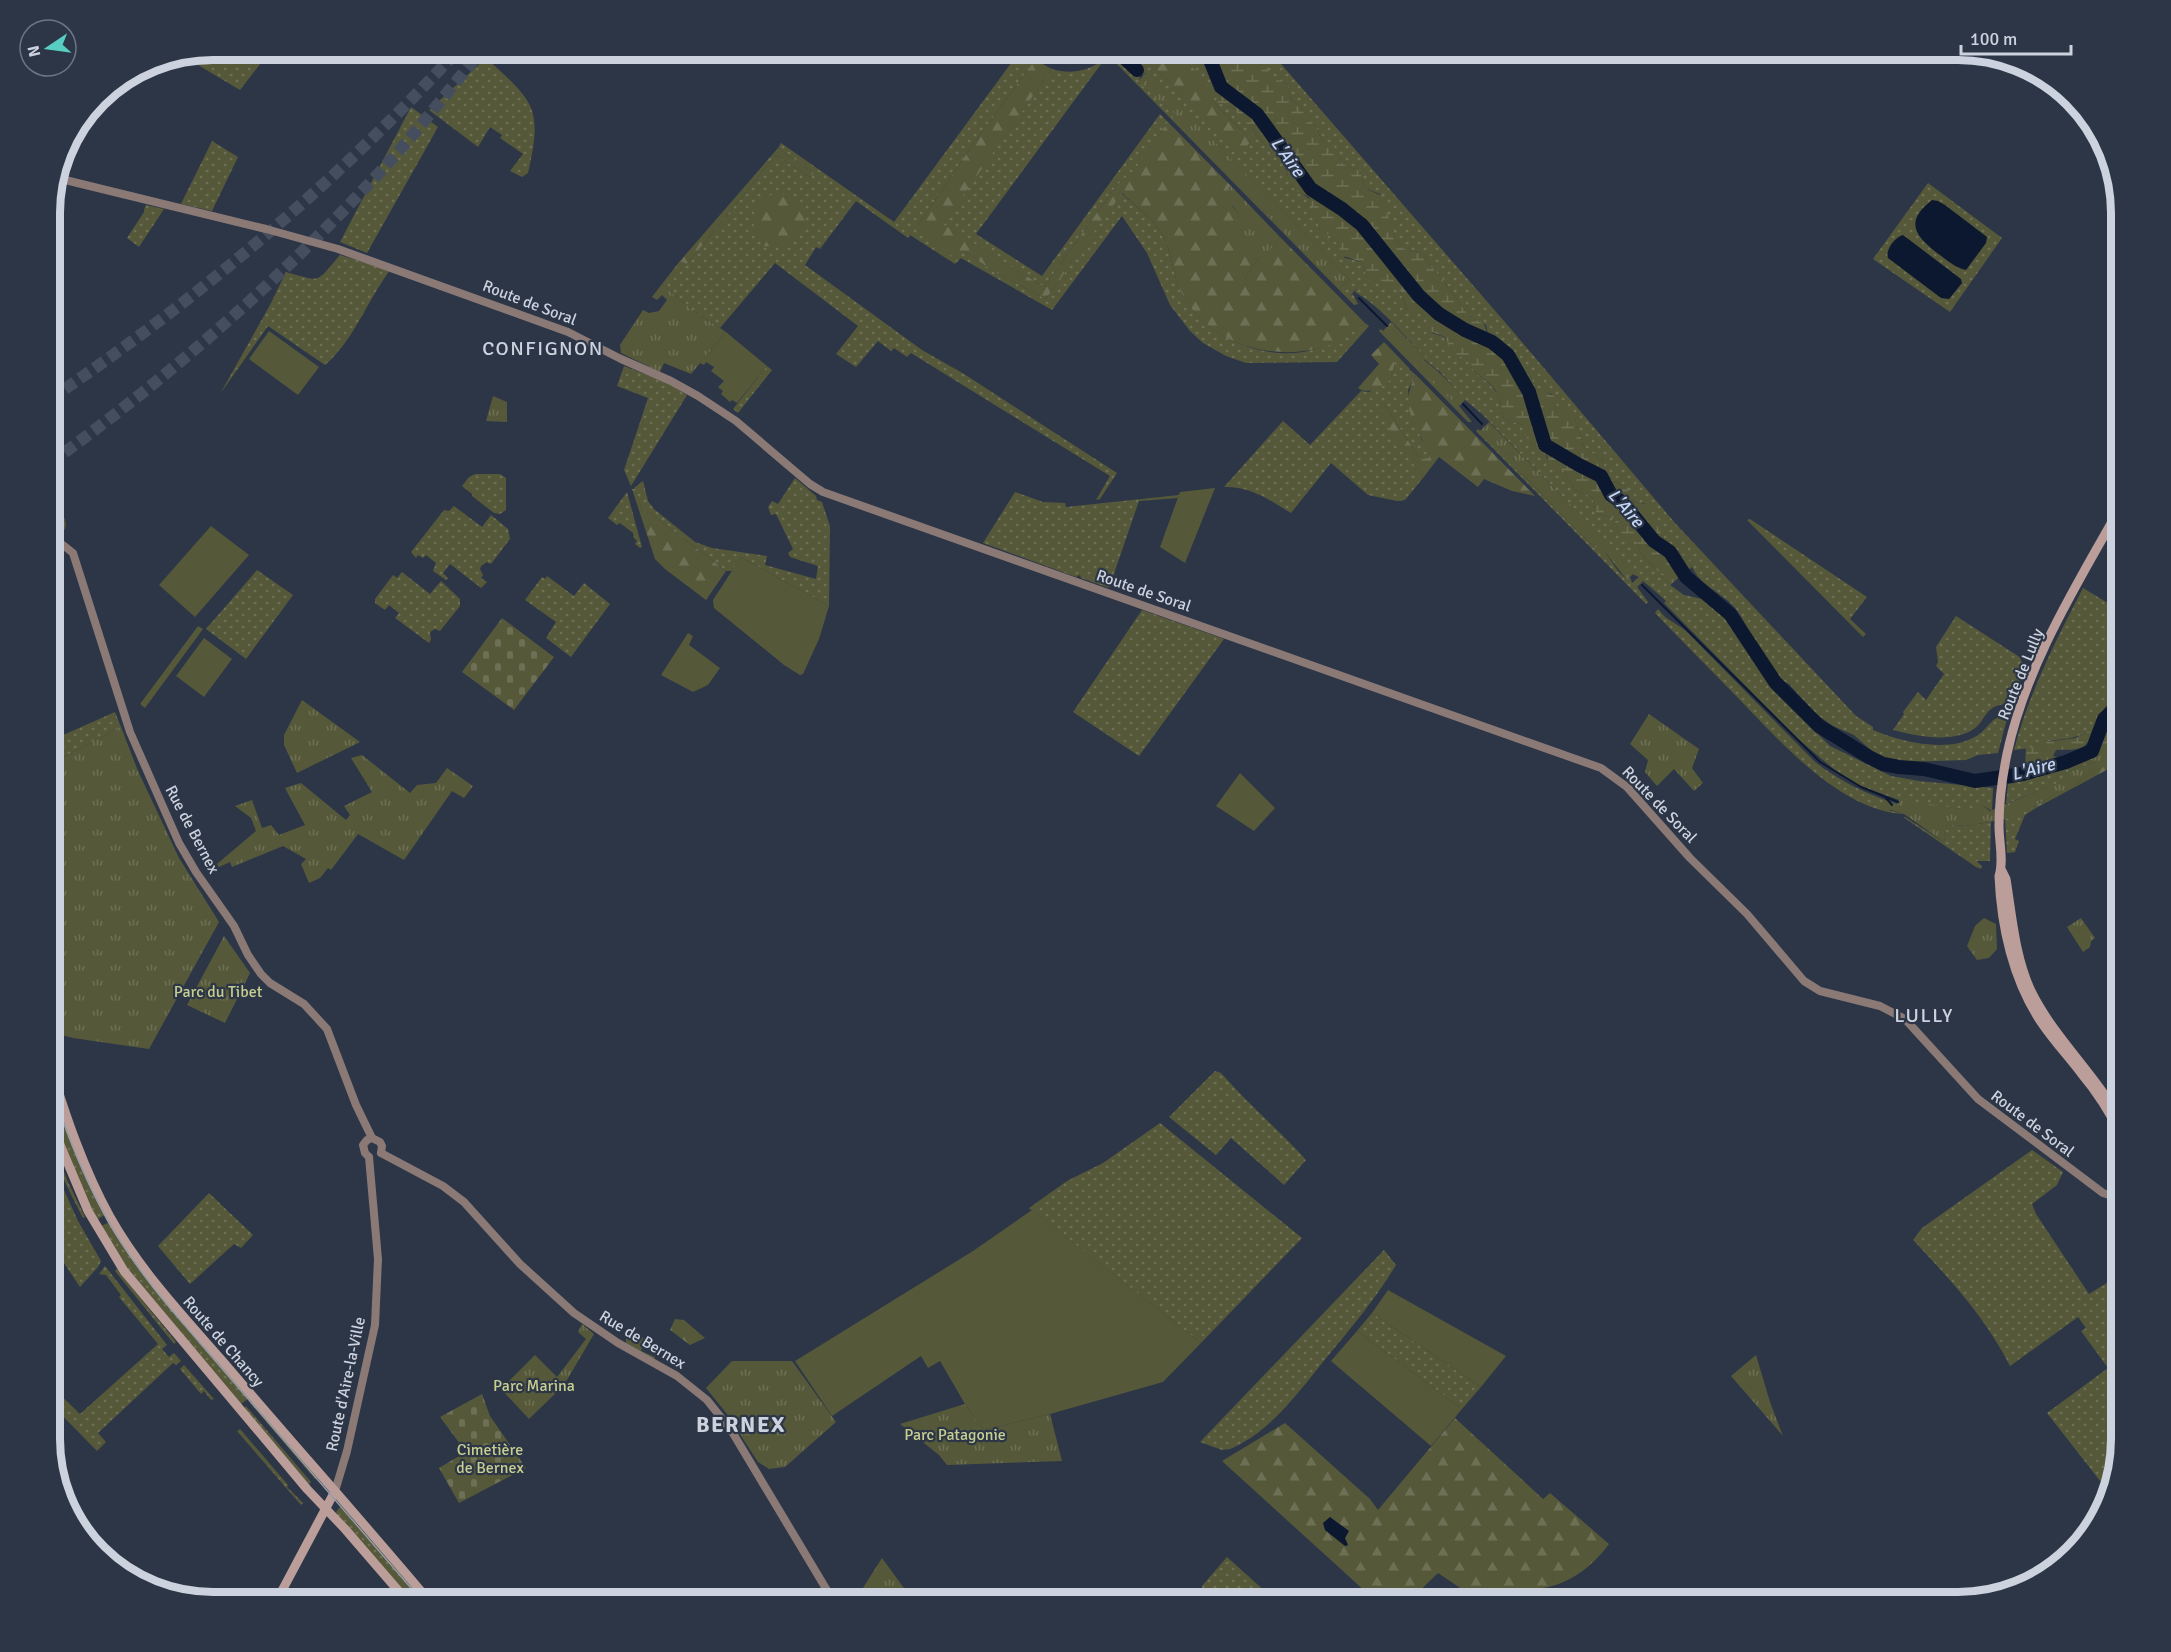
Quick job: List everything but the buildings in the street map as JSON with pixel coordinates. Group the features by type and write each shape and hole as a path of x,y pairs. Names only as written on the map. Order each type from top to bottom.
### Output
{"main road":[{"name":"Route de Lully","path":"2111,525 2054,630 2028,686 2014,727 2001,789 1999,880 2006,928 2015,967 2025,994 2046,1030 2103,1102 2111,1117"},
{"name":"Route de Lully","path":"2001,869 2006,879 2018,951 2031,991 2052,1026 2090,1073 2111,1105"},
{"name":"Route de Chancy","path":"60,1093 89,1174 109,1215 128,1246 171,1302 421,1592"},
{"name":"Route de Chancy","path":"60,1145 88,1212 124,1271 276,1452 399,1592"},
{"name":"Route d'Aire-la-Ville","path":"281,1592 335,1491"}],"street":[{"name":"Route de Soral","path":"64,180 338,249 543,322 580,337 698,396 736,421 810,484 823,492 1601,768 1632,791 1690,858 1747,914 1809,985 1825,993 1886,1008 1905,1019 1978,1099 2094,1187 2111,1194"},
{"name":"Rue de Bernex","path":"60,545 73,553 130,732 185,854 234,926 261,974 277,988 304,1004 327,1029 356,1105 372,1138"},
{"path":"372,1138 380,1142 381,1153 375,1157 369,1157 364,1153 363,1146 367,1140 372,1138"},
{"name":"Rue de Bernex","path":"381,1153 420,1173 459,1198 532,1276 585,1321 628,1349 677,1376 707,1400 720,1413 735,1436 828,1592"},
{"name":"Route d'Aire-la-Ville","path":"335,1491 347,1451 375,1325 378,1259 369,1157"}],"green space":[{"path":"263,60 240,90 198,65 201,61"},
{"path":"484,60 488,60 515,85 531,107 535,133 528,173 522,177 510,171 523,154 500,138 502,135 490,127 478,147 429,110"},
{"path":"1013,60 1035,60 918,225 966,252 993,271 1046,299 1121,193 1161,232 1184,297 1208,325 1223,335 1258,350 1294,353 1326,345 1365,323 1369,326 1337,362 1246,363 1226,356 1203,343 1190,331 1170,305 1147,253 1122,216 1052,310 961,258 955,264 910,235 908,238 856,201 820,249 816,247 805,265 922,350 964,374 1117,473 1100,499 1096,500 1110,476 911,353 907,357 894,348 891,351 878,341 856,367 836,354 858,326 775,263 720,328 691,309 662,284 680,261 687,264 776,155 810,177 814,173 778,148 781,143 894,222"},
{"path":"1035,60 1052,69 943,224 1044,287 1116,186 1135,169 1168,122 1231,186 1227,190 1233,207 1244,220 1238,227 1256,249 1259,258 1245,278 1280,237 1365,323 1335,343 1310,350 1269,351 1229,339 1196,314 1180,290 1161,232 1122,193 1046,299 993,271 966,252 952,256 919,230 918,225"},
{"path":"1057,60 1087,60 1079,63"},
{"path":"1104,60 976,234 1042,276 1160,114 1168,122 1135,170 1116,186 1044,287 942,224 1052,69 1066,72 1079,71"},
{"path":"1113,60 1121,60 1134,75 1140,77 1139,80 1146,73 1142,75 1140,69 1131,60 1147,60 1239,152 1249,142 1241,130 1217,106 1206,84 1186,60 1193,60 1209,68 1219,103 1235,109 1253,128 1254,133 1271,153 1283,161 1291,186 1311,200 1320,230 1334,238 1345,258 1362,262 1367,278 1397,289 1407,309 1425,315 1432,333 1444,337 1453,351 1469,360 1473,370 1493,387 1499,398 1504,419 1523,425 1530,443 1544,449 1547,459 1564,471 1575,490 1592,497 1596,513 1614,519 1619,535 1636,540 1640,552 1670,585 1684,595 1702,599 1727,620 1758,664 1772,689 1830,746 1891,776 1993,788 1992,811 1982,805 1981,809 1960,809 1899,800 1861,786 1836,771 1798,739 1664,603 1666,601 1643,581 1637,587 1648,602 1646,604 1476,431 1478,429 1515,461 1519,471 1588,541 1596,548 1600,545 1627,580 1630,577 1632,583 1639,577 1632,574 1635,571 1482,414 1465,400 1459,406 1472,422 1468,422 1379,331 1381,329 1450,398 1461,395 1440,372 1424,359 1425,357 1392,322 1355,292 1357,288 1350,296 1353,294 1358,304 1354,305","holes":["1150,77 1349,279 1341,287 1300,249 1173,117 1175,114 1142,85"]},
{"path":"1147,60 1186,60 1207,84 1217,106 1241,130 1252,133 1253,140 1239,153"},
{"path":"1193,60 1263,60 1271,75 1287,84 1291,99 1316,126 1322,141 1331,144 1336,149 1343,164 1360,171 1365,188 1382,196 1395,239 1404,249 1420,252 1425,256 1469,316 1484,324 1489,338 1501,343 1529,373 1536,389 1554,396 1557,406 1575,419 1584,447 1602,460 1608,478 1627,487 1635,502 1648,506 1663,537 1691,563 1692,567 1670,585 1640,552 1636,541 1619,535 1614,519 1596,513 1592,497 1575,490 1564,471 1551,463 1544,449 1528,442 1523,425 1504,419 1499,398 1493,387 1473,370 1468,360 1452,353 1445,337 1429,331 1425,315 1408,311 1400,291 1367,278 1362,262 1343,256 1334,238 1320,230 1309,197 1295,190 1290,184 1283,161 1271,153 1254,133 1253,128 1244,126 1235,109 1218,103 1209,68"},
{"path":"1263,60 1278,60 1675,523 1856,716 1873,727 1873,730 1897,739 1940,745 1967,741 1982,732 1994,719 2008,715 1998,753 1978,755 1966,760 1905,762 1890,760 1874,753 1854,735 1833,726 1816,714 1789,684 1774,672 1731,603 1704,583 1694,571 1691,563 1663,537 1644,503 1634,501 1627,487 1608,478 1602,460 1584,447 1575,419 1557,407 1552,394 1536,389 1529,373 1489,338 1486,325 1469,316 1425,256 1420,252 1404,249 1395,239 1380,194 1365,188 1360,171 1343,164 1336,150 1322,141 1316,126 1309,122 1301,108 1291,99 1287,84 1273,78 1266,70"},
{"path":"1150,76 1349,279 1340,288 1173,118 1175,114 1141,85"},
{"path":"411,107 438,127 367,253 340,242"},
{"path":"212,141 238,157 212,211 181,204"},
{"path":"778,148 814,173 810,177 776,155 687,264 680,261"},
{"path":"1928,183 2002,238 1950,312 1873,259"},
{"path":"1231,186 1280,237 1247,279 1245,278 1259,258 1252,253 1255,248 1237,235 1238,227 1243,220 1228,199 1227,190"},
{"path":"777,193 793,196 800,201 804,207 805,220 800,232 791,241 778,246 764,246 755,230 754,215 761,201"},
{"path":"146,205 164,209 139,247 127,238"},
{"path":"340,255 390,270 335,355 325,365 268,326 220,394 286,272 306,278 317,278"},
{"path":"662,284 691,309 726,332 691,374 664,363 660,372 621,353 620,345 643,310 649,313 659,311 667,300 662,295 657,300 652,297"},
{"path":"1391,322 1426,358 1424,360 1462,395 1454,402 1423,374 1383,331"},
{"path":"269,331 319,367 298,395 249,359"},
{"path":"726,332 767,366 737,403 732,400 730,402 721,394 723,391 718,387 724,381 711,371 714,367 706,362 704,365 700,363"},
{"path":"1384,342 1410,369 1397,360 1391,378 1385,385 1371,391 1358,388 1379,364 1371,355"},
{"path":"1397,359 1416,375 1408,390 1411,414 1421,438 1430,450 1430,458 1420,459 1384,404 1381,405 1390,428 1423,478 1405,500 1397,501 1368,495 1331,463 1291,513 1251,491 1224,487 1283,421 1310,445 1361,391 1369,392 1392,376 1393,363"},
{"path":"624,366 668,383 687,395 631,486 624,470 648,398 617,386"},
{"path":"767,366 772,370 738,413 733,409"},
{"path":"1416,375 1535,496 1512,491 1484,479 1478,487 1439,457 1423,478 1386,422 1381,404 1384,404 1420,459 1429,458 1428,449 1410,413 1409,391"},
{"path":"493,396 507,402 507,422 486,421"},
{"path":"1489,422 1636,571 1627,580 1600,546 1596,548 1588,541 1519,471 1513,464 1515,461 1480,431"},
{"path":"475,474 500,474 506,478 506,510 500,514 494,513 462,486 469,477"},
{"path":"795,478 816,496 817,500 822,502 830,526 829,606 741,557 732,571 726,571 649,512 643,513 634,488 643,481 648,501 654,509 695,542 712,548 767,556 765,565 816,579 818,566 790,557 788,553 793,549 776,514 771,515 768,507 772,501 778,504"},
{"path":"1215,488 1185,563 1160,547 1180,492"},
{"path":"632,489 635,489 643,513 649,512 726,571 706,600 655,559"},
{"path":"627,492 642,547 640,548 635,544 637,541 633,533 620,523 617,525 608,518"},
{"path":"1015,492 1043,502 1065,503 1066,507 1179,495 1178,498 1139,501 1109,588 1081,578 1080,575 1076,577 983,543"},
{"path":"60,503 66,524 65,529 60,533"},
{"path":"454,506 482,527 491,515 508,529 510,539 491,564 487,562 481,566 483,575 481,578 487,582 481,588 450,564 443,573 448,578 446,580 433,571 436,563 426,555 423,558 418,555 416,558 411,552 444,510 449,511"},
{"path":"1750,519 1867,597 1850,619 1866,634 1863,637 1747,520"},
{"path":"211,526 249,555 195,617 159,585"},
{"path":"741,557 829,606 819,639 803,674 800,675 784,665 714,608 713,600"},
{"path":"257,570 293,595 246,659 206,629"},
{"path":"402,572 430,594 441,581 460,599 460,606 440,631 435,629 430,632 429,643 395,618 399,613 389,605 385,610 375,603 375,599 393,575 397,578"},
{"path":"547,576 574,596 584,583 610,604 571,657 546,638 556,622 525,600 542,577 545,579"},
{"path":"2083,588 2111,605 2111,705 2103,714 2093,734 2088,731 2073,737 2046,742 2045,746 2014,750 2035,687"},
{"path":"1658,609 1665,617 1685,630 1815,762 1854,787 1898,804 1889,810 1904,814 1880,810 1857,801 1812,771 1655,613"},
{"path":"1142,610 1224,639 1139,756 1073,712"},
{"path":"1956,616 2021,658 2026,665 2016,693 2009,702 1990,710 1977,726 1957,736 1935,737 1893,730 1918,692 1926,700 1944,674 1936,666 1938,662 1936,647"},
{"path":"502,618 554,657 514,710 462,672"},
{"path":"198,626 203,629 145,708 140,704"},
{"path":"688,633 693,636 689,645 720,668 708,685 693,692 661,675"},
{"path":"204,638 232,659 204,697 176,676"},
{"path":"302,700 360,742 297,773 284,745 284,735"},
{"path":"115,712 121,727 60,759 60,736"},
{"path":"1649,714 1699,749 1692,768 1703,783 1694,791 1674,769 1657,786 1645,772 1648,760 1630,744"},
{"path":"2111,715 2111,749 2090,757 2098,753 2104,727"},
{"path":"121,727 138,771 179,858 219,922 149,1049 60,1035 60,759"},
{"path":"2088,731 2093,734 2082,747 2073,750 2056,750 2053,756 2060,758 2059,761 2028,769 2025,767 2026,748 2045,746 2046,742 2076,738"},
{"path":"2111,747 2111,752 2091,760 2092,763 2065,773 2068,779 2006,804 2008,784 2068,767"},
{"path":"2111,751 2111,763 2082,779 2078,782 2079,785 2072,786 2012,818 1978,824 1978,826 1947,825 1944,842 1904,814 1882,807 1883,803 1897,806 1899,799 1961,809 1980,809 1982,805 1990,811 2067,779 2065,773 2092,763 2091,759"},
{"path":"362,755 410,793 417,785 436,783 447,768 473,786 464,798 452,791 404,860 358,834 331,870 328,868 320,878 309,883 301,864 306,859 283,846 232,867 230,862 219,867 217,864 256,831 251,818 235,806 252,800 262,828 271,825 279,835 305,825 285,788 301,783 346,820 350,815 344,806 372,792 351,758"},
{"path":"2111,762 2111,767 2079,785 2078,782"},
{"path":"1240,773 1275,808 1254,831 1216,806"},
{"path":"2072,785 2075,787 2036,808 2035,806"},
{"path":"2035,806 2036,808 2025,815 2015,839 2019,841 2015,852 2007,853 2005,819"},
{"path":"1903,817 1944,842 1947,825 1977,826 1991,822 1990,861 1976,861 1982,866 1981,869 1976,867"},
{"path":"1984,918 1996,924 1997,949 1989,958 1977,960 1967,946 1975,926"},
{"path":"2081,918 2095,938 2091,941 2090,947 2083,952 2067,927"},
{"name":"Parc du Tibet","path":"224,936 250,973 225,1023 187,1005"},
{"path":"1215,1071 1221,1073 1306,1160 1284,1185 1231,1138 1216,1155 1169,1117"},
{"path":"65,1122 105,1215 96,1220 76,1177 61,1143 60,1124"},
{"path":"1160,1123 1302,1238 1201,1343 1029,1208 1067,1181 1103,1163"},
{"path":"2032,1150 2063,1172 2057,1185 2032,1204 2036,1214 2089,1294 2111,1280 2111,1449 2104,1486 2047,1413 2108,1368 2081,1331 2086,1328 2078,1317 2010,1366 1978,1315 1913,1240 1922,1228"},
{"path":"60,1161 85,1217 83,1218 60,1170"},
{"path":"60,1181 78,1221 101,1261 80,1287 60,1257"},
{"path":"209,1193 253,1235 241,1248 234,1244 190,1284 158,1246"},
{"path":"1032,1210 1201,1343 1163,1382 984,1430 965,1404 940,1361 928,1368 921,1356 832,1416 795,1361 973,1251"},
{"path":"109,1222 249,1398 241,1404 132,1276 100,1227"},
{"path":"1384,1250 1396,1265 1355,1323 1284,1409 1259,1432 1230,1449 1222,1450 1200,1442"},
{"path":"105,1266 167,1345 162,1349 169,1357 174,1353 181,1361 176,1365 173,1363 98,1433 106,1442 97,1451 60,1413 60,1395 80,1414 158,1344 119,1297 121,1295 106,1275 99,1274"},
{"path":"117,1269 176,1342 174,1344 115,1271"},
{"path":"1388,1290 1506,1356 1481,1387 1372,1313"},
{"path":"1372,1313 1481,1387 1462,1409 1357,1331"},
{"path":"675,1319 684,1320 705,1338 690,1345 670,1330"},
{"name":"Parc Marina","path":"582,1324 594,1334 564,1385 529,1419 501,1389 535,1355 557,1377 586,1339 578,1332"},
{"path":"1357,1331 1462,1409 1431,1446 1331,1361"},
{"path":"629,1332 645,1339 641,1351 655,1357 653,1362 626,1347 626,1336"},
{"path":"1756,1355 1770,1402 1783,1436 1731,1376"},
{"path":"732,1361 792,1361 836,1422 785,1467 769,1469 758,1462 727,1414 706,1388"},
{"path":"184,1365 214,1399 211,1400 204,1391 201,1394 180,1369"},
{"name":"Cimetière de Bernex","path":"482,1394 490,1416 526,1468 459,1503 439,1468 466,1452 440,1417"},
{"path":"252,1401 317,1477 315,1479 250,1403"},
{"name":"Parc Patagonie","path":"965,1404 984,1430 1050,1414 1062,1461 947,1465 939,1455 900,1424"},
{"path":"246,1406 311,1482 309,1484 244,1408"},
{"path":"1455,1418 1543,1499 1550,1493 1609,1544 1584,1570 1564,1582 1528,1592 1466,1592 1438,1573 1418,1592 1366,1592 1222,1461 1285,1423 1370,1499 1378,1510"},
{"path":"240,1429 288,1485 287,1487 303,1503 301,1505 237,1431"},
{"path":"340,1507 343,1508 416,1592 402,1592 336,1512"},
{"path":"1227,1557 1266,1592 1203,1592 1202,1586"},
{"path":"882,1558 907,1592 860,1592"}],"water":[{"path":"1932,200 1945,205 1987,237 1986,243 1966,270 1937,253 1918,234 1915,222 1923,208"},
{"path":"1903,235 1961,279 1962,283 1949,299 1941,298 1888,258 1891,244"},
{"path":"1330,1517 1349,1531 1345,1538 1348,1545 1345,1546 1325,1530 1323,1523"}],"waterway":[{"path":"1126,60 1137,70"},
{"name":"L'Aire","path":"1210,60 1221,87 1257,114 1311,189 1362,225 1419,296 1439,314 1465,330 1492,342 1508,355 1529,392 1545,445 1601,476 1611,495 1622,502 1654,541 1670,552 1686,577 1730,614 1775,682 1819,726 1883,764 1924,769 1975,781 2023,774 2066,762 2092,751 2104,719 2111,712"},
{"path":"1359,298 1387,326"},
{"path":"1463,404 1482,424"},
{"path":"1642,585 1820,762 1861,787 1898,802"},
{"path":"1886,798 1892,805"}],"tunnel":[{"path":"60,392 159,321 264,236 364,146 449,60"},
{"path":"60,456 180,362 303,251 393,157 474,60"}],"tram line":[{"path":"60,1112 84,1174 98,1202 129,1255 148,1281 414,1592"}],"district":[{"name":"CONFIGNON","path":"543,348"},
{"name":"LULLY","path":"1924,1015"},
{"name":"BERNEX","path":"741,1424"}]}
